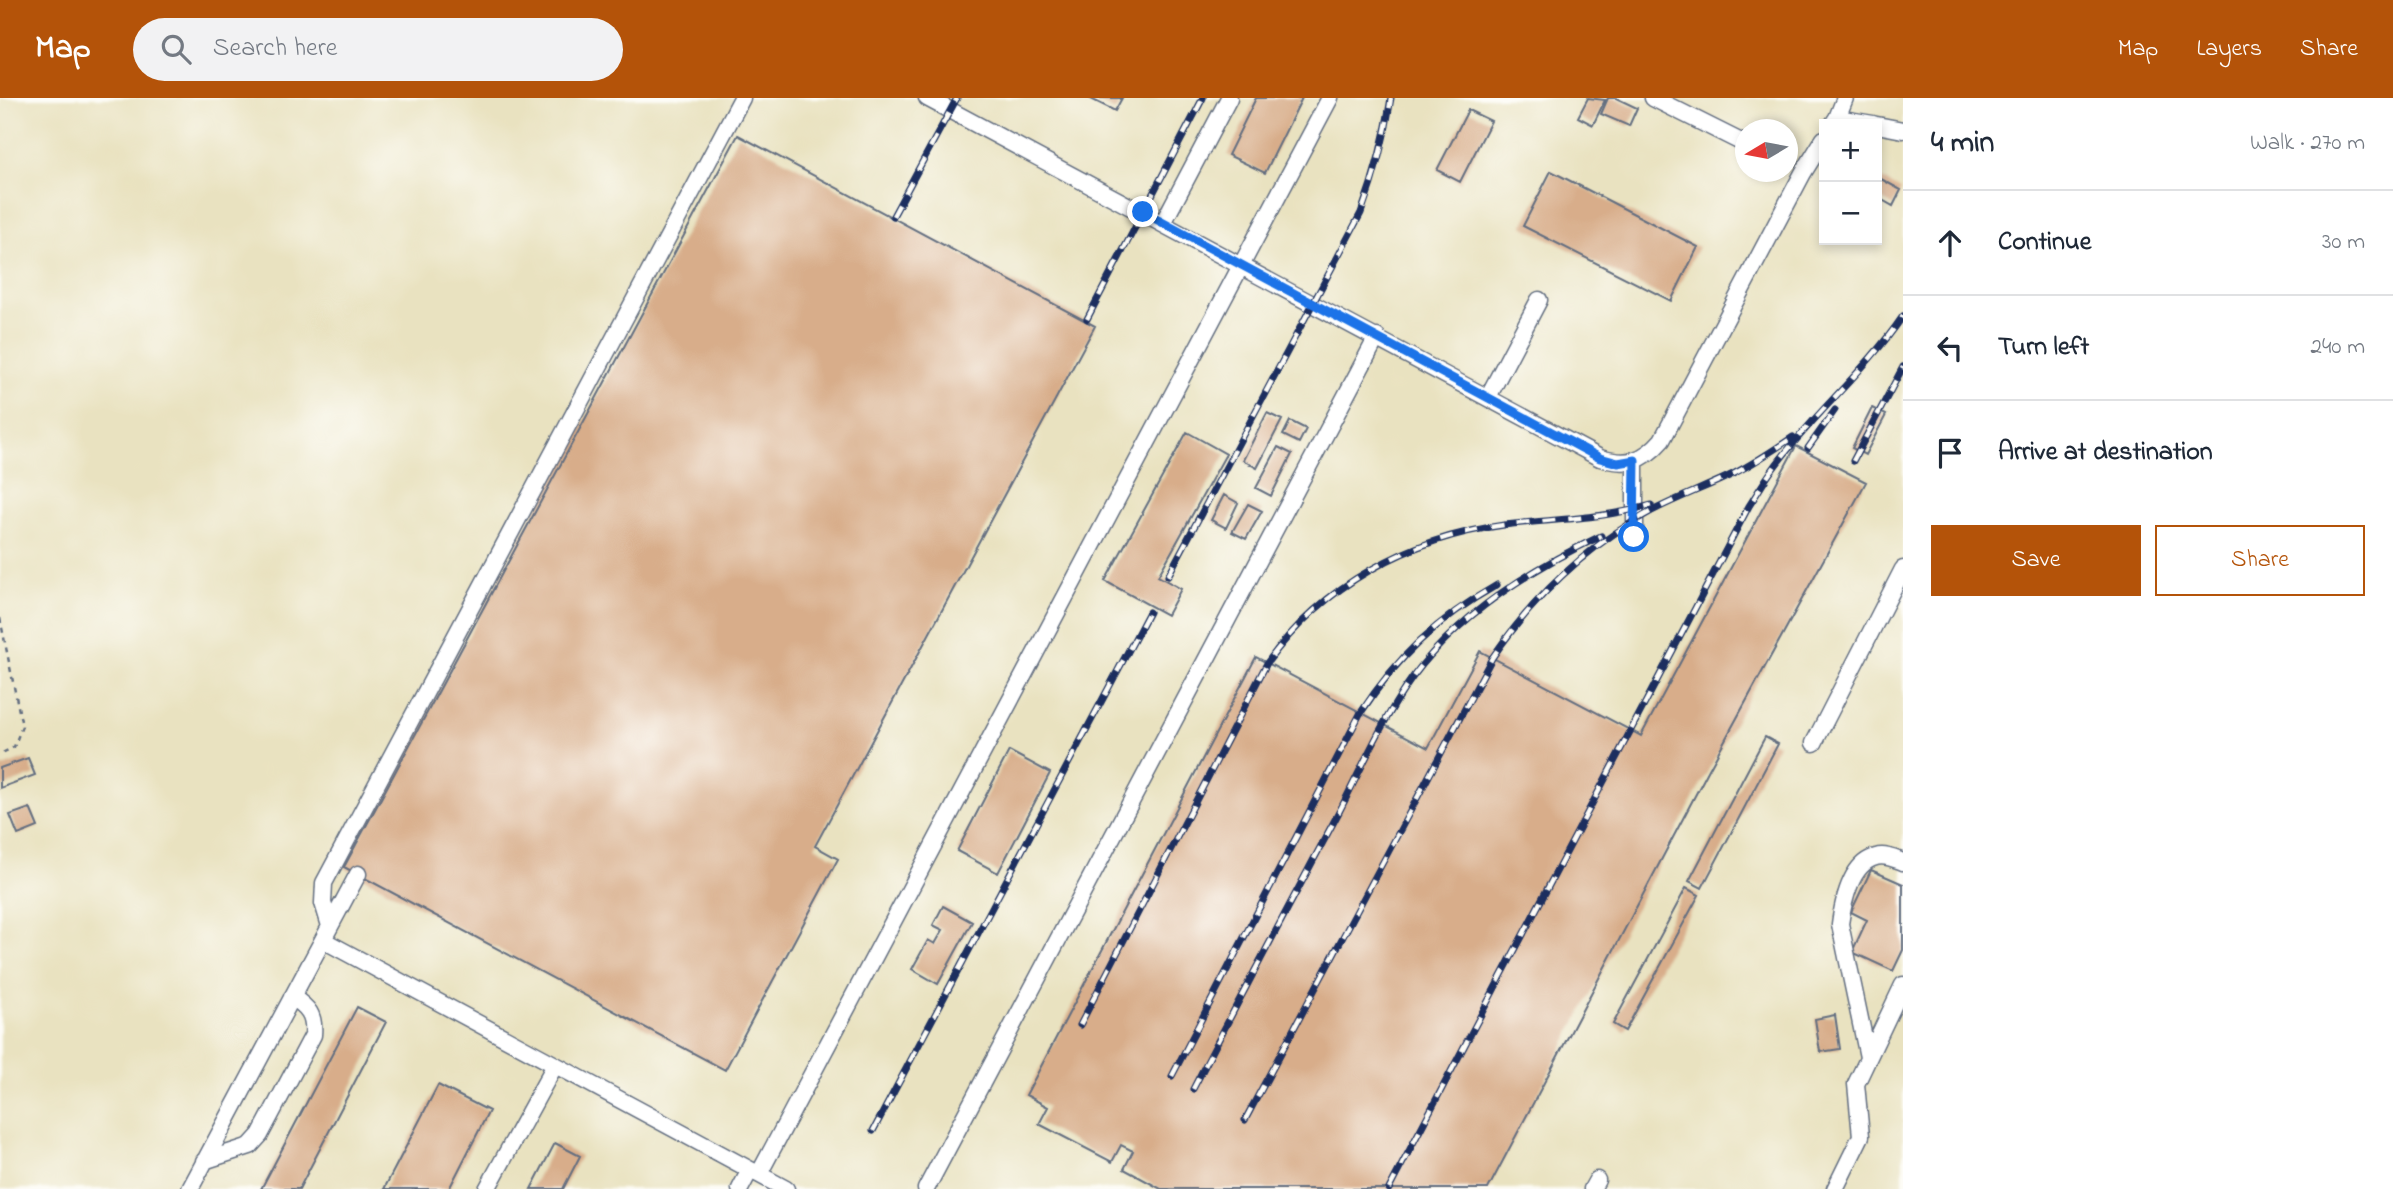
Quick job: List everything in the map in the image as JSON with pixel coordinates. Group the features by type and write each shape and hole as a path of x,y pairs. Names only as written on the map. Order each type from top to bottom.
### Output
{"lane":[{"path":"326,933 324,883 742,98"},
{"path":"927,98 1600,458 1618,463 1635,460 1652,451 1662,440 1819,147"},
{"path":"1163,223 1229,98"},
{"path":"740,1189 755,1172 1331,98"},
{"path":"1836,119 1845,98"},
{"path":"1664,101 1735,140"},
{"path":"1882,126 1903,130"},
{"path":"1798,171 1803,173"},
{"path":"1488,397 1539,300"},
{"path":"926,1189 1377,337"},
{"path":"1634,537 1635,460"},
{"path":"1814,743 1903,569"},
{"path":"1868,1058 1840,924 1842,912 1855,874 1867,861 1883,856 1903,862"},
{"path":"190,1189 358,874"},
{"path":"326,933 555,1065 786,1189"},
{"path":"1835,1189 1861,1136 1856,1084 1903,985"},
{"path":"204,1161 250,1146 260,1135 313,1035 314,1024 309,1008 292,997"},
{"path":"487,1189 555,1065"}],"path":[{"path":"0,618 22,726 14,747 0,754"}],"building":[{"path":"1089,98 1122,98 1115,111"},
{"path":"1256,98 1302,98 1265,173 1228,155"},
{"path":"1588,98 1605,100 1593,125 1578,117"},
{"path":"1608,98 1616,98 1637,108 1629,126 1601,114"},
{"path":"1468,110 1491,121 1460,182 1437,170"},
{"path":"738,135 1095,326 815,846 838,859 725,1070 344,867"},
{"path":"1551,171 1698,247 1671,301 1523,226"},
{"path":"1882,180 1901,190 1893,206 1882,200"},
{"path":"1872,408 1886,415 1865,455 1852,448"},
{"path":"1267,413 1282,420 1257,468 1243,460"},
{"path":"1290,421 1306,429 1299,443 1283,435"},
{"path":"1187,432 1226,454 1158,576 1181,589 1167,615 1105,581"},
{"path":"1796,446 1866,482 1708,771 1488,1189 1161,1189 1124,1169 1133,1151 1121,1145 1112,1162 1039,1124 1048,1107 1026,1095 1256,657 1428,748 1480,651 1641,736"},
{"path":"1278,447 1292,454 1271,496 1256,488"},
{"path":"1224,495 1238,503 1226,528 1211,520"},
{"path":"1248,504 1262,511 1246,539 1232,532"},
{"path":"1765,737 1778,744 1702,888 1689,881"},
{"path":"1009,751 1050,773 998,873 957,851"},
{"path":"28,758 35,775 0,788 0,768"},
{"path":"30,808 38,827 18,835 10,815"},
{"path":"1871,870 1903,884 1903,950 1893,971 1852,952 1867,920 1851,912"},
{"path":"1686,888 1699,895 1625,1031 1613,1024"},
{"path":"943,906 972,922 938,984 912,969 928,940 935,944 943,930 933,925"},
{"path":"357,1007 386,1022 299,1189 261,1189"},
{"path":"1835,1015 1840,1049 1820,1052 1815,1019"},
{"path":"438,1085 489,1111 449,1189 384,1189"},
{"path":"555,1143 580,1156 563,1189 531,1189"}],"railway":[{"path":"893,216 957,98"},
{"path":"1087,319 1203,98"},
{"path":"1168,576 1361,213 1379,156 1391,98"},
{"path":"1389,1189 1749,506 1788,449 1872,356 1903,316"},
{"path":"1853,461 1903,367"},
{"path":"1808,448 1835,410"},
{"path":"1245,1120 1492,658 1525,614 1563,575 1605,540 1652,511 1746,467 1793,437"},
{"path":"1080,1025 1267,663 1289,635 1314,610 1371,570 1435,541 1504,525 1596,516 1651,505"},
{"path":"1193,1089 1377,737 1409,682 1440,644 1482,607 1528,575 1601,536"},
{"path":"1172,1076 1360,714 1374,693 1420,641 1455,611 1497,585"},
{"path":"873,1131 1149,612"}],"route":[{"path":"1143,212 1600,458 1618,463 1635,460 1634,537"}]}
